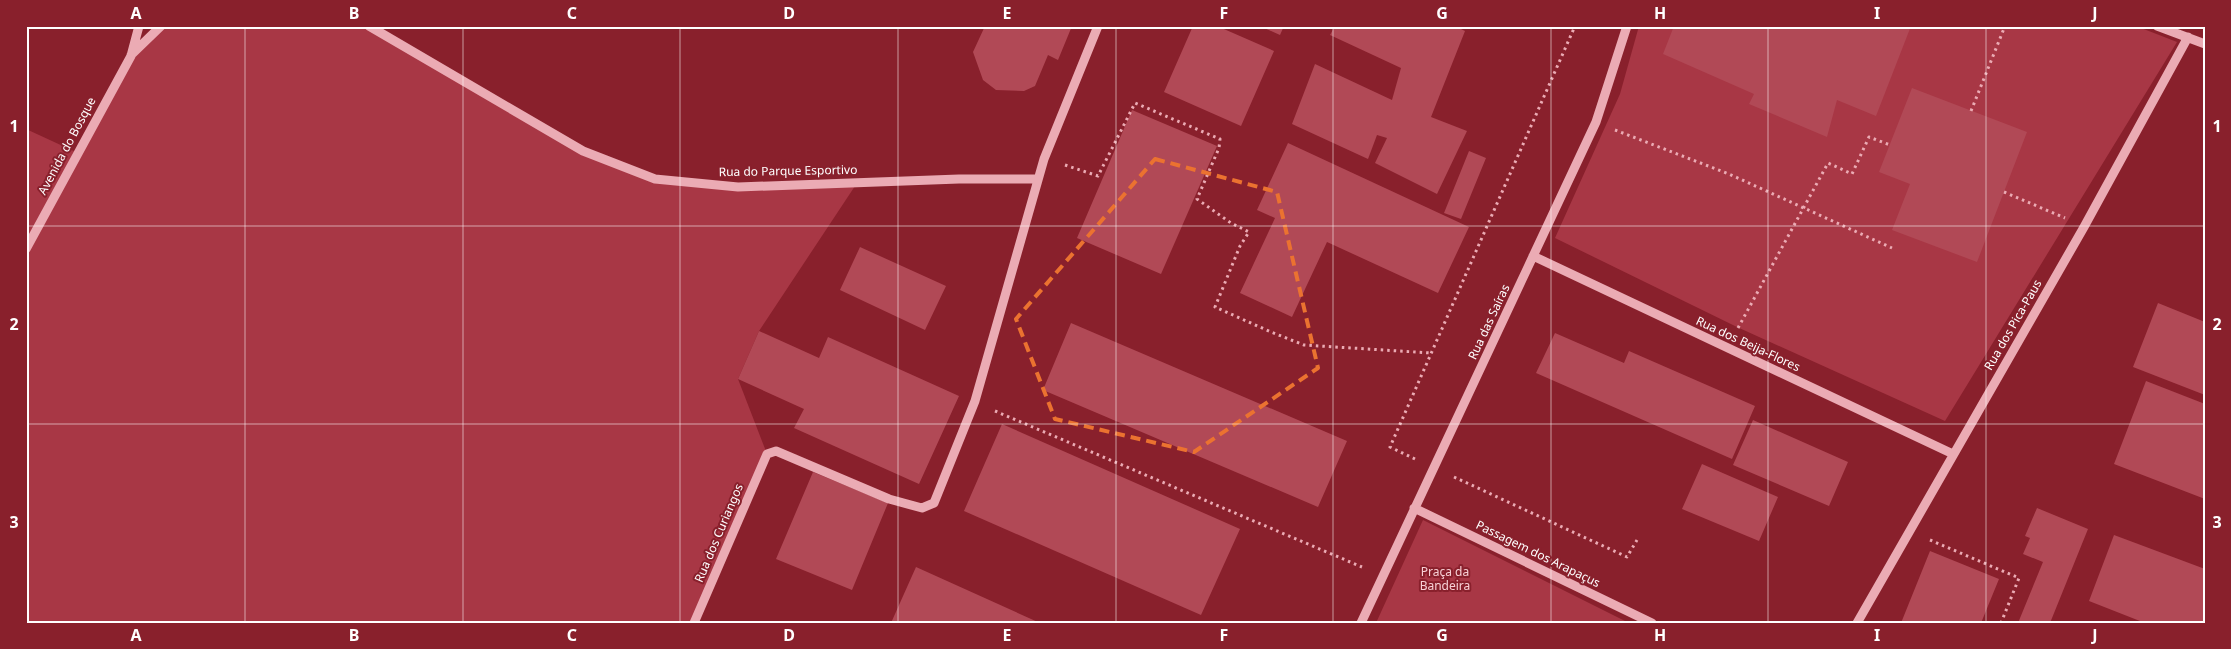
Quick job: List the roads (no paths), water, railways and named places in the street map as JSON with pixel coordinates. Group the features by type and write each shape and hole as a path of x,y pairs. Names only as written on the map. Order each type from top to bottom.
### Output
{"street":[{"name":"Avenida do Bosque","path":"26,249 130,56 139,26"},
{"name":"Avenida do Bosque","path":"130,56 161,26"},
{"name":"Rua do Parque Esportivo","path":"369,26 583,151 655,180 738,187 959,179 1037,179"},
{"path":"1037,179 1098,26"},
{"name":"Rua das Saíras","path":"1361,623 1596,122 1627,26"},
{"path":"2158,26 2205,44"},
{"name":"Rua dos Pica-Paus","path":"1857,623 2084,226 2188,37"},
{"name":"Rua dos Curiangos","path":"694,623 766,454 776,451 889,499 922,508 934,503 974,401 1037,179"},
{"name":"Rua dos Beija-Flores","path":"1533,256 1953,454"},
{"name":"Passagem dos Arapaçus","path":"1414,508 1652,623"}],"park label":[{"name":"Praça da Bandeira","path":"1445,579"}]}
